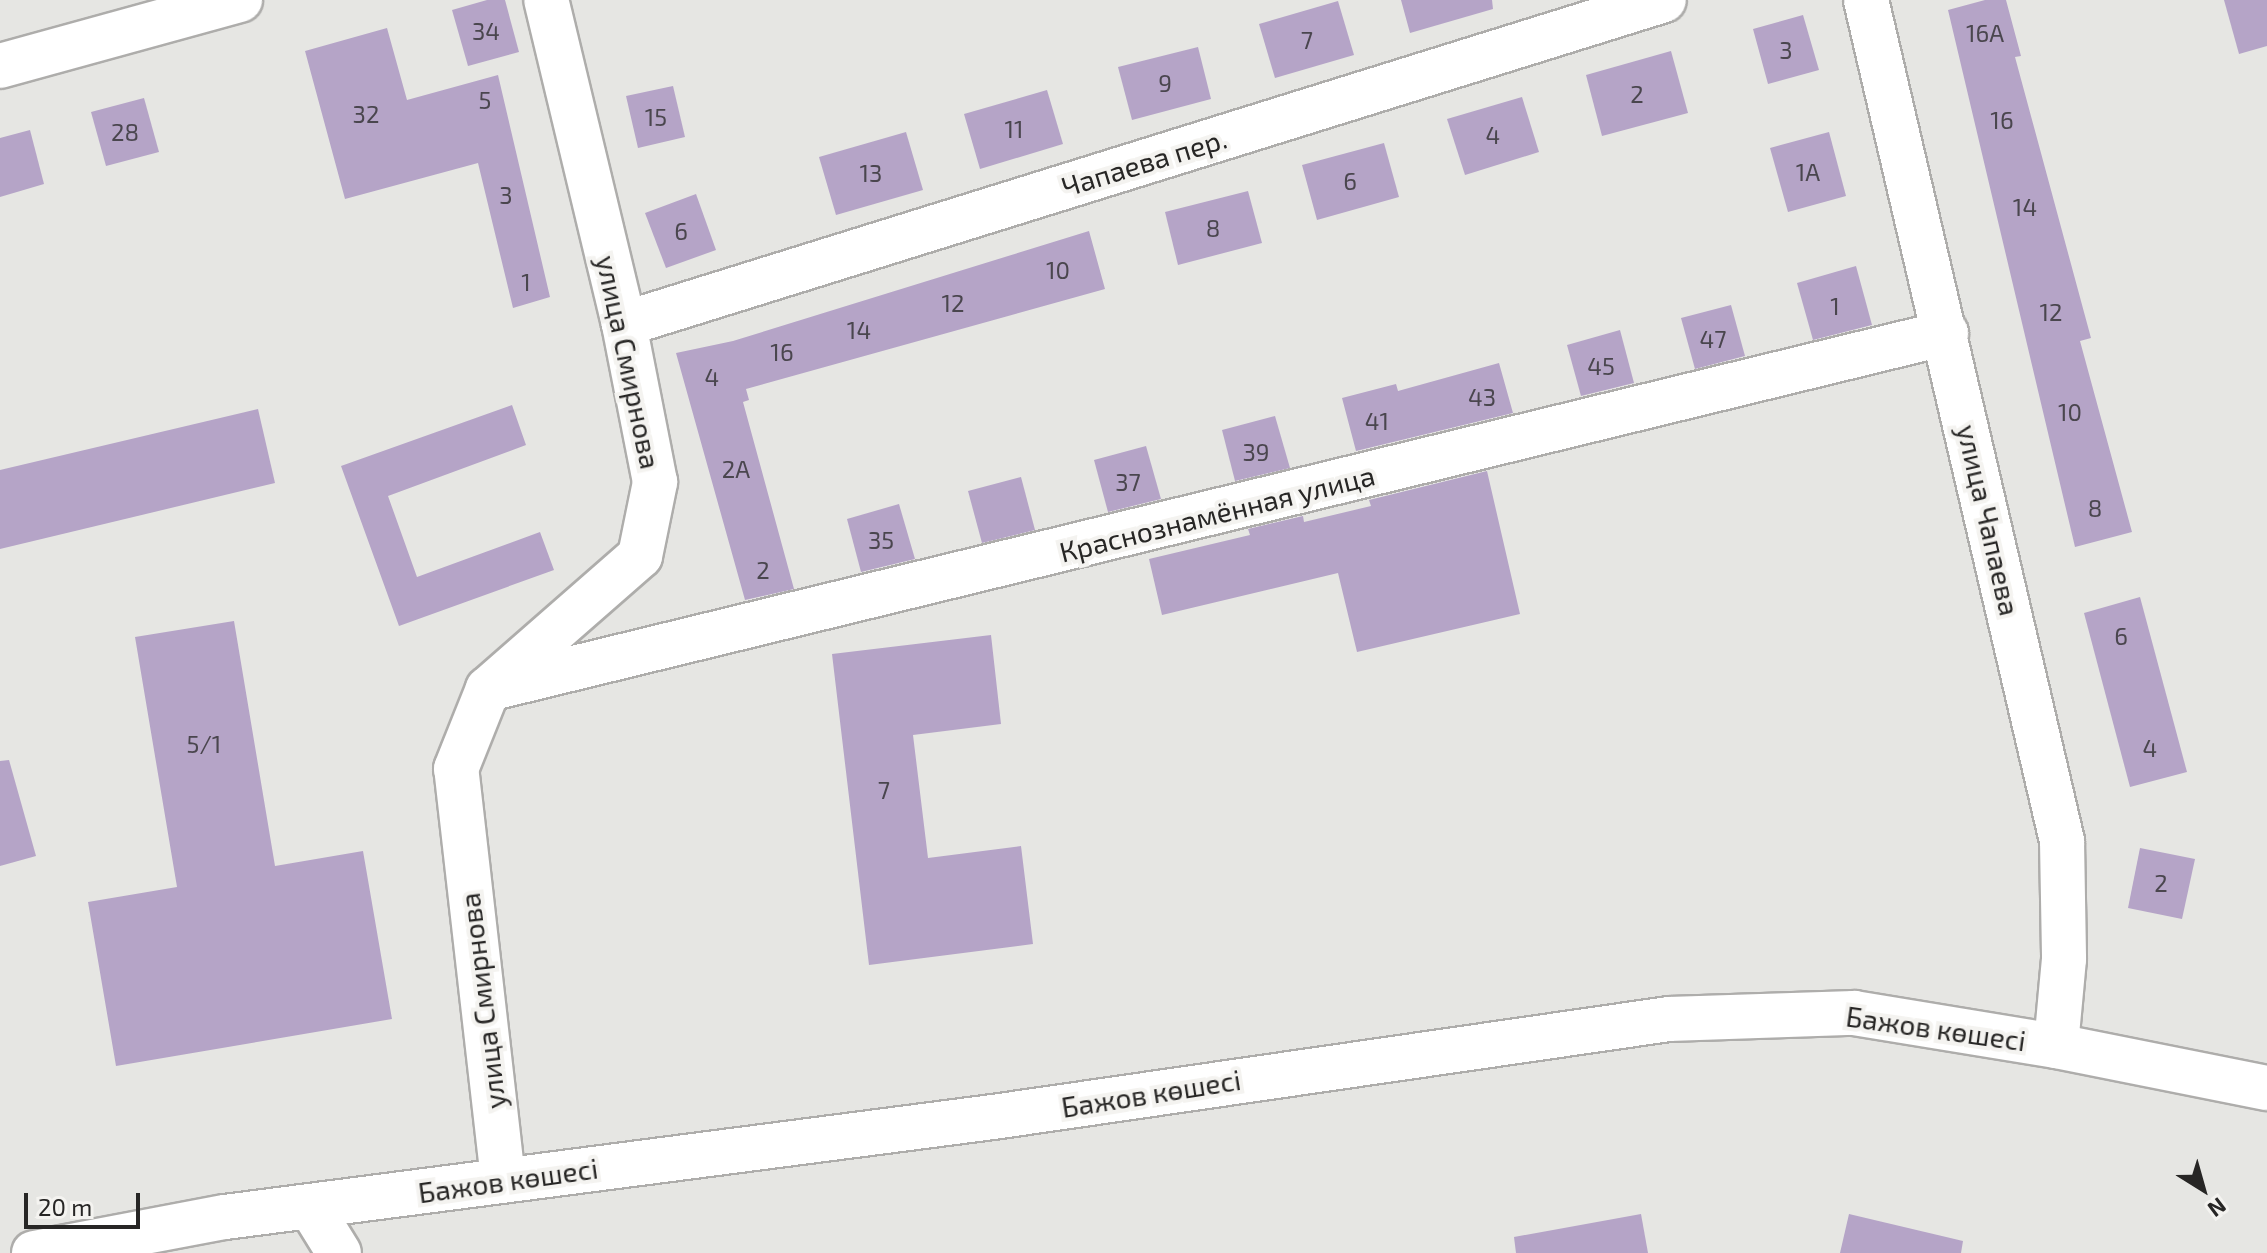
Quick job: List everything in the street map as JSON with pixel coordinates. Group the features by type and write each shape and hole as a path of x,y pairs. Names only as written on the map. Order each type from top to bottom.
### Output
{"street":[{"path":"0,66 240,0"},
{"name":"улица Смирнова","path":"503,1179 456,769 488,689 640,556 655,482 624,324 546,0"},
{"name":"Чапаева пер.","path":"624,324 1664,0"},
{"name":"улица Чапаева","path":"1866,0 2062,841 2064,959 2056,1046"},
{"name":"Краснознамённая улица","path":"488,689 1946,333"},
{"name":"Бажов көшесі","path":"34,1253 310,1206 993,1117 1669,1019 1854,1013 2056,1046 2267,1088"},
{"path":"310,1206 339,1253"}],"building":[{"path":"487,0 505,0 519,52 468,66 452,10"},
{"path":"1401,0 1492,0 1493,9 1410,33"},
{"path":"1985,0 2006,0 2021,56 2015,57 2091,338 2080,341 2132,532 2075,547 1948,10"},
{"path":"2224,0 2267,0 2267,46 2239,54"},
{"path":"1338,1 1354,55 1275,78 1259,24"},
{"path":"1803,15 1819,70 1768,84 1753,29"},
{"path":"387,28 407,100 498,75 550,297 513,308 478,163 345,199 305,51"},
{"path":"1198,47 1211,99 1132,120 1118,67"},
{"path":"1671,51 1688,113 1602,136 1586,75"},
{"path":"673,86 685,137 638,148 626,96"},
{"path":"1047,90 1063,144 980,169 964,114"},
{"path":"1522,97 1539,152 1465,175 1447,119"},
{"path":"144,98 159,152 106,166 91,112"},
{"path":"30,130 44,184 0,197 0,138"},
{"path":"906,132 923,190 836,215 819,157"},
{"path":"1829,132 1846,196 1788,212 1770,148"},
{"path":"1384,143 1399,197 1317,220 1302,165"},
{"path":"1248,191 1262,243 1178,265 1165,212"},
{"path":"696,194 716,250 666,268 645,213"},
{"path":"1089,231 1105,289 746,389 749,400 743,402 794,589 745,600 676,353 733,341"},
{"path":"1856,266 1872,325 1813,340 1797,283"},
{"path":"1731,305 1745,356 1695,369 1681,318"},
{"path":"1620,330 1634,383 1581,396 1567,345"},
{"path":"1499,363 1513,413 1356,451 1342,398 1396,384 1398,391"},
{"path":"512,405 526,445 388,496 417,577 540,532 554,570 399,626 341,466"},
{"path":"258,409 275,483 0,549 0,470"},
{"path":"1275,416 1290,468 1235,481 1222,430"},
{"path":"1146,446 1161,499 1108,512 1094,460"},
{"path":"1487,471 1520,614 1357,652 1338,573 1162,615 1149,559 1250,535 1248,529 1303,516 1304,522 1371,506 1369,500"},
{"path":"1021,477 1035,530 982,543 968,491"},
{"path":"899,504 915,559 861,572 847,519"},
{"path":"2140,597 2187,772 2130,787 2084,613"},
{"path":"234,621 275,866 363,851 392,1019 116,1066 88,902 177,887 135,637"},
{"path":"991,635 1001,724 913,735 928,858 1021,846 1033,944 869,965 832,654"},
{"path":"9,760 36,856 0,866 0,761"},
{"path":"2140,848 2195,859 2182,919 2128,908"},
{"path":"1641,1214 1648,1253 1516,1253 1514,1237"},
{"path":"1849,1214 1963,1241 1961,1253 1840,1253"}]}
